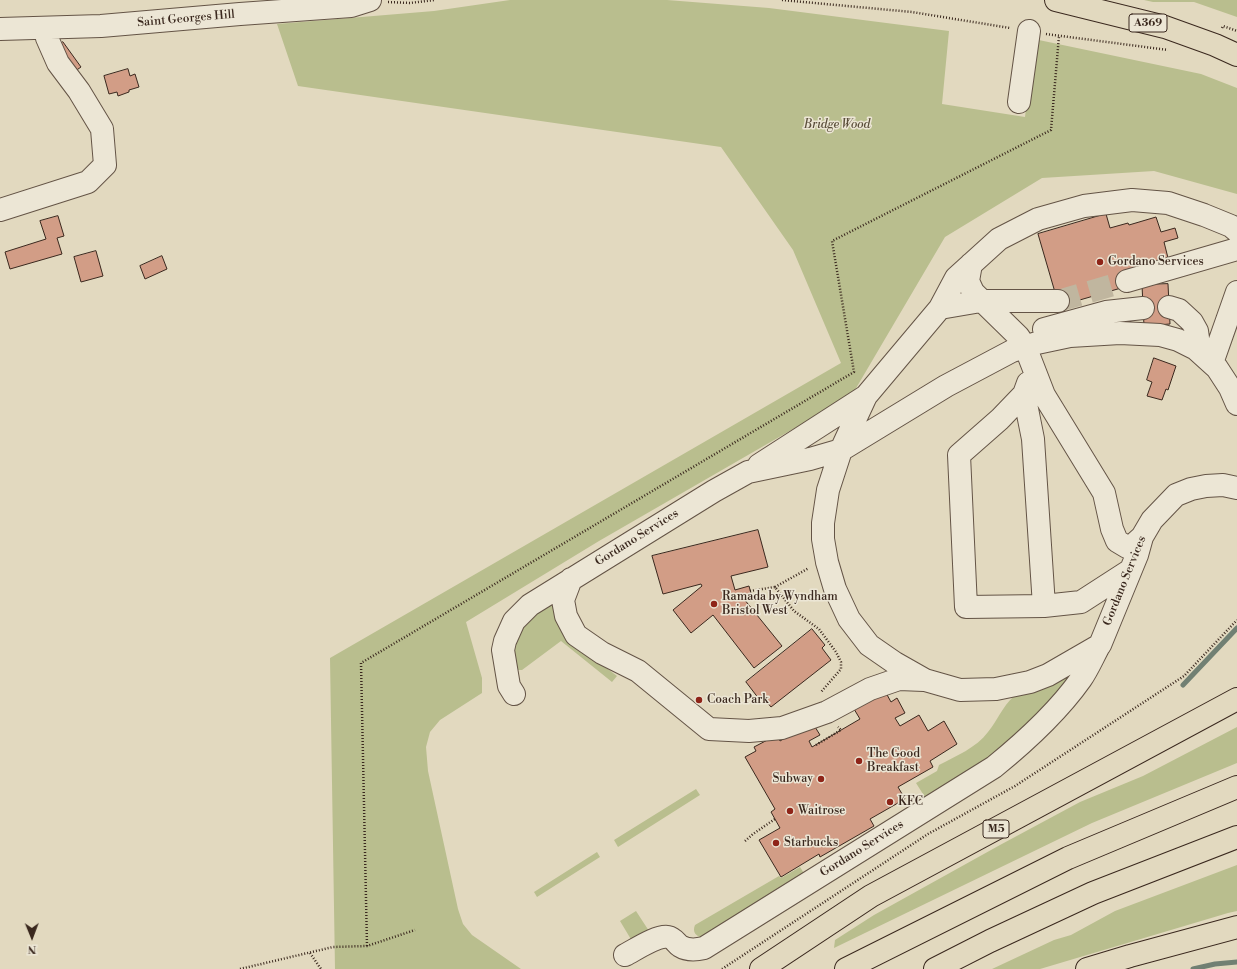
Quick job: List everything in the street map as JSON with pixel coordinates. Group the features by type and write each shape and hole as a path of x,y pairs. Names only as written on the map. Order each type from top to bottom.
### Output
{"main road":[{"name":"A369","path":"1056,0 1165,27 1237,54"},
{"name":"M5","path":"761,969 870,896 1237,699"},
{"path":"846,969 1068,858 1237,787"},
{"path":"935,969 990,941 1093,893 1237,837"},
{"path":"1087,969 1237,927"}],"street":[{"name":"Saint Georges Hill","path":"0,29 101,26 351,6 379,1"},
{"path":"0,210 88,182 104,165 102,129 79,91 58,63 47,38 45,28"},
{"path":"1019,102 1030,31"},
{"path":"1100,645 1059,669 1030,682 996,689 960,690 925,680 895,663 869,645 849,619 835,589 827,562 823,540 823,523 828,490 841,450 866,396 940,308 956,278 999,239 1038,219 1084,206 1132,200 1168,203 1204,215 1237,230"},
{"path":"1127,281 1237,249"},
{"path":"971,264 968,280 973,292 1022,341 1044,395 1104,493 1112,529 1117,541 1127,547 1132,546 1142,537"},
{"path":"1224,371 1237,292"},
{"path":"940,308 982,302 1058,301"},
{"path":"1169,307 1179,310 1192,322 1198,331 1196,349"},
{"path":"1022,341 1106,312 1143,308"},
{"name":"Gordano Services","path":"514,694 509,686 502,650 514,621 530,604 707,495 748,472 810,459 841,450 946,386 1012,351 1022,341 1037,343 1070,336 1120,333 1160,335 1178,340 1196,349 1224,371 1237,404"},
{"path":"1034,372 1024,394 1000,419 959,455 966,608 1044,606 1081,602 1129,572"},
{"path":"1024,394 1033,438 1044,606"},
{"path":"748,472 866,396"},
{"name":"Gordano Services","path":"625,955 654,940 666,937 673,939 681,947 693,951 704,948 994,767 1026,740 1055,711 1082,678 1100,645 1137,555 1142,537 1152,520 1176,495 1191,489 1223,485 1237,488"},
{"path":"571,579 563,600 566,616 576,635 602,653 638,672 709,729 749,731 782,728 827,712 870,689 900,679 925,680"}],"path":[{"path":"379,1 410,3 434,0"},
{"path":"782,0 912,12 1030,31"},
{"path":"367,946 361,664 854,372 832,241 1051,130 1059,36"},
{"path":"750,591 775,587 794,611 819,629 836,652 841,662 841,669 815,699 841,730 816,745"},
{"path":"722,969 928,834 1015,786 1184,676 1237,620"},
{"path":"745,841 775,819"},
{"path":"240,969 333,947 367,946 415,930"},
{"path":"310,953 321,969"}],"green space":[{"name":"Bridge Wood","path":"510,0 667,0 769,8 949,31 942,104 1025,117 1034,39 1201,74 1237,88 1237,194 1154,171 1042,178 945,237 852,395 599,541 466,622 482,678 482,693 440,720 430,732 426,747 428,771 458,909 463,924 472,935 521,969 335,969 330,658 841,363 793,250 721,147 298,86 277,24 434,11"},
{"path":"1144,0 1237,0 1237,17 1194,2 1153,2"},
{"path":"551,601 588,654 617,676 612,682 561,641 522,670 518,670 516,668 514,654 518,636 527,623"},
{"path":"1073,674 1033,726 928,802 916,783 937,771 939,765 978,743 988,732 1013,697"},
{"path":"1237,727 1237,763 1092,823 834,948 835,940 874,915 1000,845 1080,802 1143,776"},
{"path":"696,789 700,795 618,847 614,840"},
{"path":"597,852 600,857 537,897 534,892"},
{"path":"1237,865 1237,911 1040,969 992,969 1054,940 1071,935 1115,911"},
{"path":"800,867 805,875 702,938 695,933 695,925 779,876 781,878"},
{"path":"636,911 649,931 632,941 620,921"}],"building":[{"path":"63,42 81,67 71,74 54,49"},
{"path":"128,69 130,76 135,74 139,87 118,96 117,92 109,94 104,76"},
{"name":"Gordano Services","path":"1106,214 1110,228 1128,223 1129,225 1156,217 1161,232 1175,228 1178,238 1164,242 1168,258 1141,266 1128,286 1059,306 1038,234"},
{"path":"58,216 64,236 57,238 62,254 10,269 5,252 46,239 40,221"},
{"path":"96,251 103,276 81,282 74,257"},
{"path":"162,256 167,269 145,279 140,266"},
{"path":"1168,284 1170,324 1144,326 1142,285"},
{"path":"1154,358 1176,366 1168,390 1166,389 1162,400 1147,396 1152,382 1147,380"},
{"name":"Ramada by Wyndham Bristol West","path":"758,530 768,567 731,576 735,590 749,586 752,597 744,599 782,646 754,668 713,615 691,633 673,610 702,586 701,584 663,594 652,556"},
{"path":"812,629 825,645 822,648 831,660 771,707 762,696 759,699 746,682"},
{"path":"885,691 891,702 897,698 905,713 895,718 900,726 919,715 928,731 944,721 957,744 930,761 933,767 898,787 905,799 870,819 874,826 820,857 819,854 781,877 759,840 780,828 771,812 775,809 745,757 756,751 754,747 777,735 780,741 812,722 820,735 809,741 812,747 860,719 854,709"}],"waterway":[{"path":"1183,685 1237,628"},
{"path":"1193,969 1215,964 1237,962"}],"tunnel":[{"path":"1058,301 1127,281"}],"place":[{"name":"Gordano Services","path":"1100,262"},
{"name":"Ramada by Wyndham Bristol West","path":"714,604"},
{"name":"Coach Park","path":"699,700"},
{"name":"The Good Breakfast","path":"859,761"},
{"name":"Subway","path":"821,779"},
{"name":"KFC","path":"890,802"},
{"name":"Waitrose","path":"790,811"},
{"name":"Starbucks","path":"776,843"}]}
